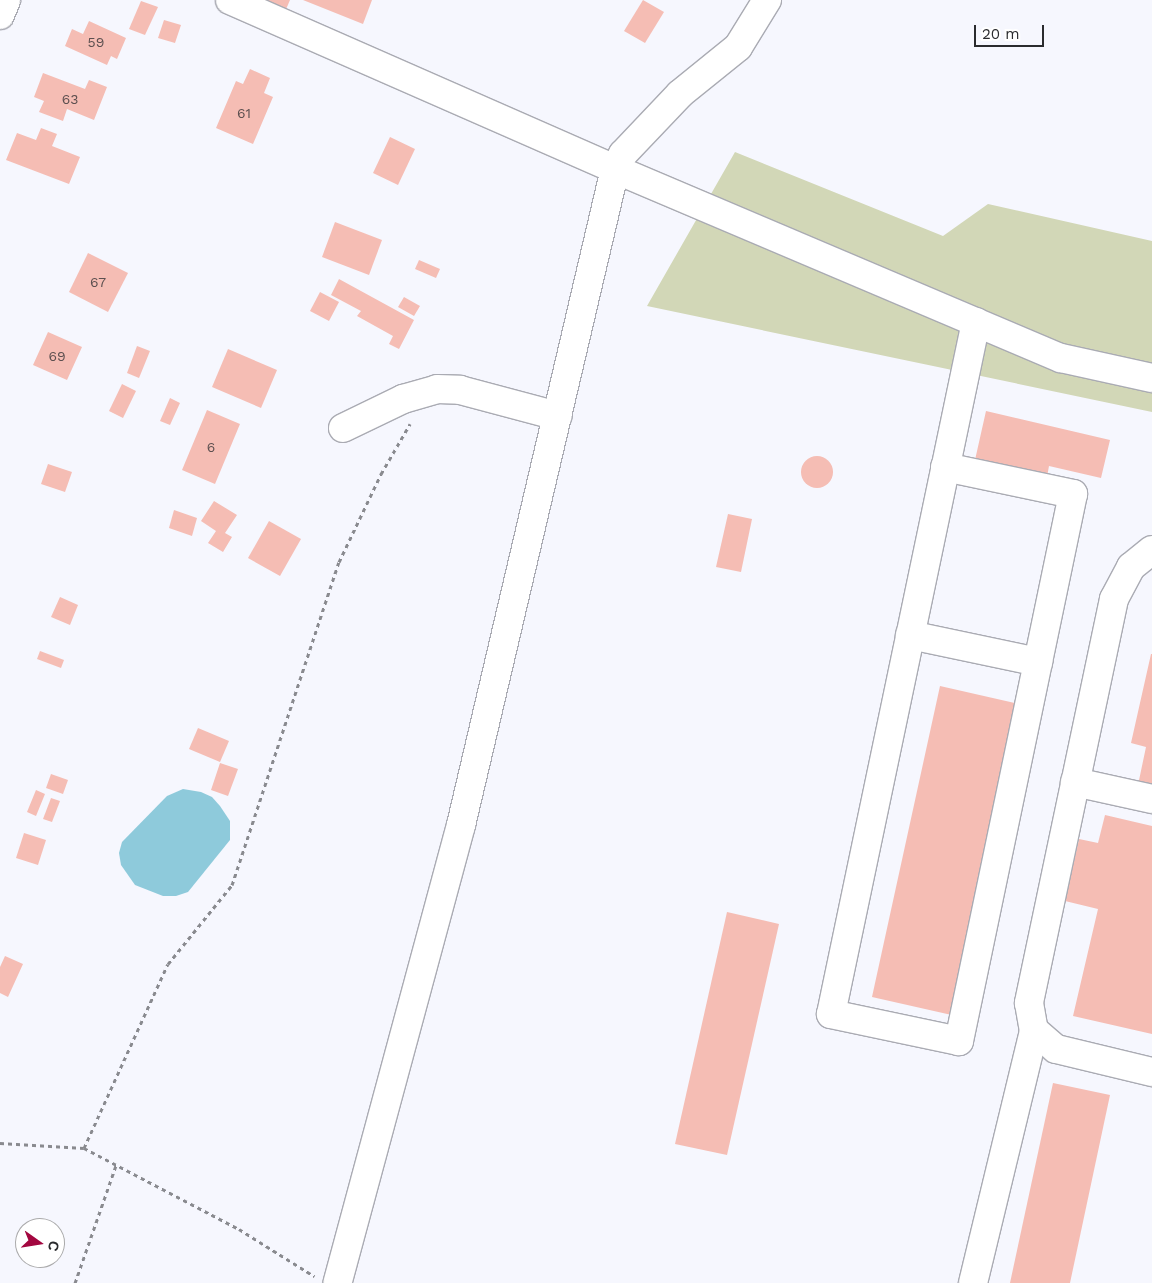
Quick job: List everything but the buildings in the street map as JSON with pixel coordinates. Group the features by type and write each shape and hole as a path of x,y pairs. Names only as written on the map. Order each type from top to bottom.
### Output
{"street":[{"path":"0,15 6,0"},
{"path":"230,0 615,169 1061,358 1152,378"},
{"path":"327,1281 462,825 615,169 623,154 680,94 738,46 767,0"},
{"path":"945,467 1073,494 959,1041 831,1014 945,467 976,322"},
{"path":"343,428 403,398 437,389 460,390 558,416"},
{"path":"973,1283 1034,1030 1029,1003 1114,599 1131,567 1152,550"},
{"path":"910,635 1038,662"},
{"path":"1075,782 1152,799"},
{"path":"1034,1030 1056,1049 1152,1072"}],"path":[{"path":"84,1148 168,964 232,885 339,562 381,474 411,422"},
{"path":"0,1143 84,1148 239,1229 327,1281"},
{"path":"75,1283 116,1165"}],"green space":[{"path":"735,152 943,236 988,204 1152,241 1152,412 647,306"}],"water":[{"path":"183,789 201,792 212,797 230,821 230,840 188,892 176,896 163,896 135,885 121,865 119,853 122,842 167,796"}]}
